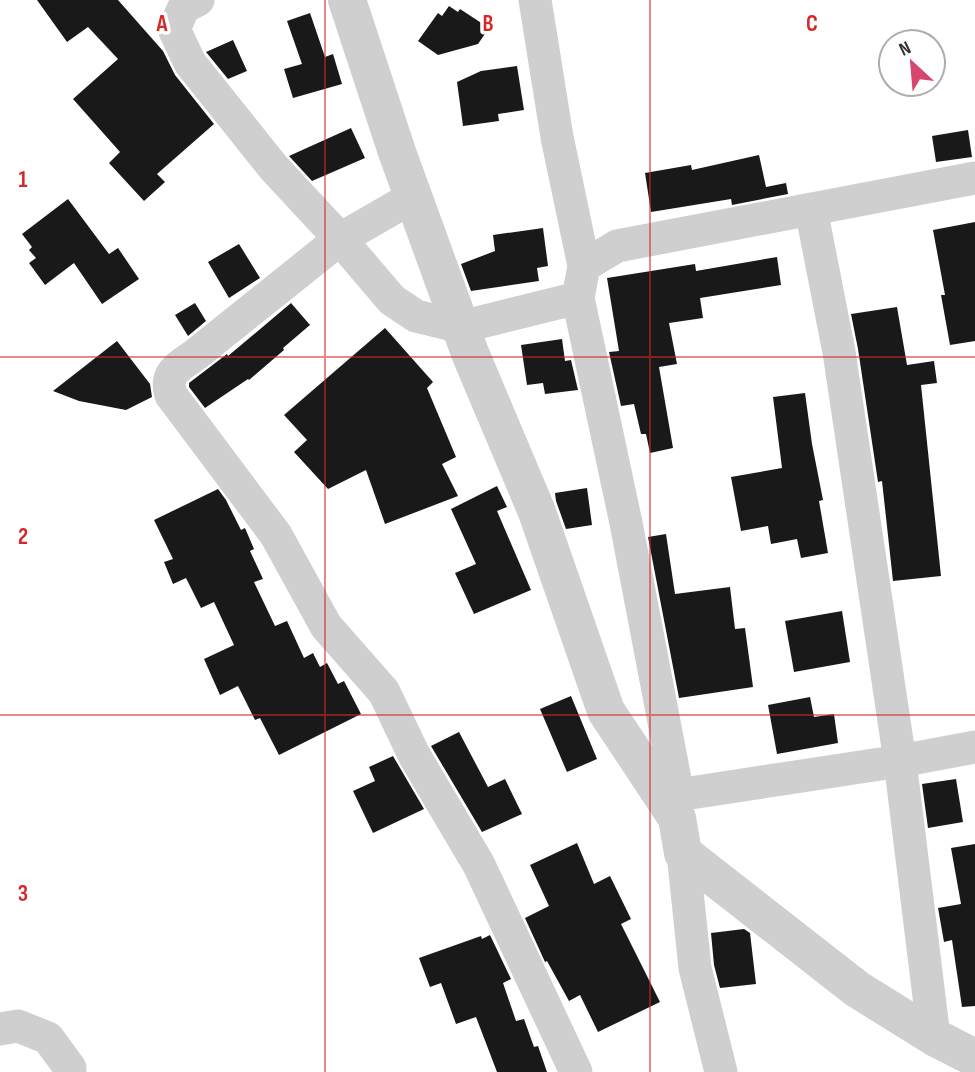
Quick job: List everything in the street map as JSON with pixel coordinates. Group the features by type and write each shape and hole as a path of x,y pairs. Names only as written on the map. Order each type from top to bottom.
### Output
{"street":[{"path":"198,0 184,6 174,29 190,62 274,168 392,300 416,316 461,327 578,298"},
{"path":"347,0 413,197 470,353 537,512 606,711 671,796"},
{"path":"535,0 557,137 584,266 578,298 626,523 671,796 683,853 695,968 721,1072"},
{"path":"584,266 617,246 975,178"},
{"path":"413,197 340,239 173,371 168,386 171,395 276,535 326,626 384,692 414,755 479,865 576,1072"},
{"path":"811,209 839,352 900,761 933,1037"},
{"path":"671,796 975,747"},
{"path":"683,853 857,989 933,1037 975,1058"},
{"path":"0,1029 18,1026 48,1038 70,1068 70,1072"}],"building":[{"path":"37,0 118,0 163,51 175,75 214,124 157,174 165,182 144,201 109,163 120,152 73,99 118,59 88,27 67,42"},
{"path":"449,6 458,12 460,9 489,28 478,44 438,55 418,41 438,13 442,16"},
{"path":"310,13 325,57 333,54 342,84 293,98 284,69 302,64 287,21"},
{"path":"233,40 247,71 228,79 206,52"},
{"path":"517,66 524,110 498,114 499,121 463,126 457,82 481,71"},
{"path":"351,128 365,158 312,181 289,156"},
{"path":"968,130 972,157 936,162 932,136"},
{"path":"759,155 766,187 786,183 788,194 732,205 731,199 651,212 645,173 691,165 692,170"},
{"path":"68,199 109,254 118,248 139,279 102,304 74,263 45,285 29,263 36,258 22,234"},
{"path":"975,222 975,341 950,345 941,295 945,295 933,230"},
{"path":"543,228 548,266 537,268 539,281 471,291 461,264 495,251 493,235"},
{"path":"239,244 260,278 229,298 208,262"},
{"path":"777,257 781,285 700,298 703,318 669,323 677,364 659,367 673,448 650,453 646,434 641,434 634,404 621,406 609,352 619,351 607,278 695,264 696,271"},
{"path":"195,303 206,321 188,336 175,315"},
{"path":"291,303 310,325 249,380 205,408 189,387 189,383 227,354 228,356"},
{"path":"897,307 907,365 934,361 937,383 921,385 941,576 893,581 882,481 878,482 851,314"},
{"path":"385,328 433,382 427,388 456,457 442,464 458,496 385,524 366,470 328,489 294,452 307,440 284,415"},
{"path":"562,339 565,361 571,360 578,390 545,394 543,383 527,385 521,345"},
{"path":"117,341 150,384 152,397 126,410 79,401 53,391"},
{"path":"805,393 823,500 819,501 828,553 801,558 797,539 771,544 768,526 741,531 731,477 782,468 773,397"},
{"path":"497,486 507,507 497,511 531,590 474,614 455,573 476,564 451,509"},
{"path":"587,488 592,525 566,529 555,493"},
{"path":"218,489 241,530 245,528 254,549 250,551 263,579 254,582 275,626 287,621 304,658 313,653 320,667 327,663 338,684 344,681 361,714 279,755 260,718 255,720 238,686 220,695 204,659 234,645 214,602 201,608 186,578 173,584 164,562 173,559 154,520"},
{"path":"666,534 675,594 730,587 735,629 745,628 753,687 679,698 648,537"},
{"path":"842,611 850,662 794,672 785,621"},
{"path":"571,696 597,759 567,772 540,709"},
{"path":"810,697 814,717 834,714 838,743 777,754 768,705"},
{"path":"459,732 488,787 505,779 522,814 482,832 431,746"},
{"path":"393,756 424,809 373,833 353,791 375,781 369,767"},
{"path":"956,779 963,822 928,828 922,784"},
{"path":"577,843 594,884 610,876 631,919 621,924 660,1002 598,1032 580,995 569,1001 547,961 545,962 525,918 549,906 530,865"},
{"path":"975,844 975,1006 962,1007 952,940 944,942 938,908 961,904 951,848"},
{"path":"744,929 750,933 756,984 720,988 714,965 711,933"},
{"path":"490,935 511,979 503,983 516,1021 524,1019 547,1072 497,1072 476,1017 456,1024 441,983 430,987 419,958"}]}
